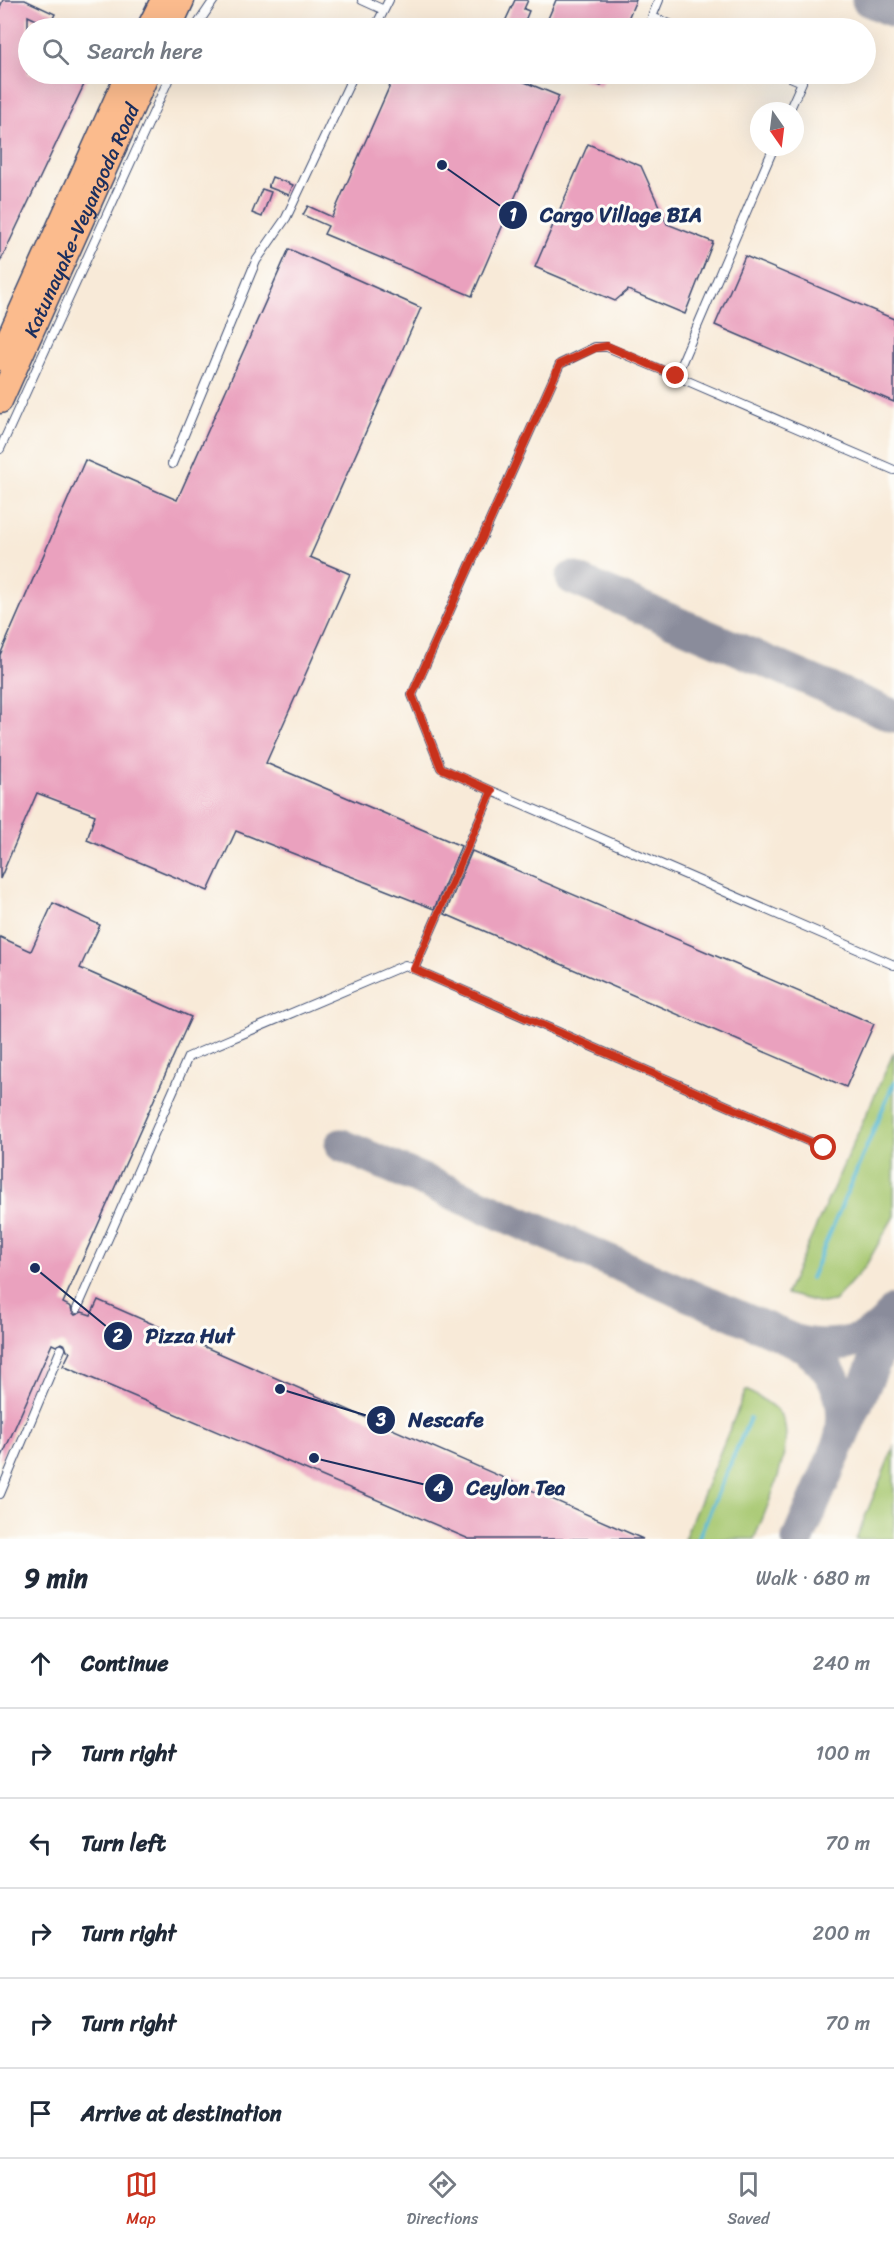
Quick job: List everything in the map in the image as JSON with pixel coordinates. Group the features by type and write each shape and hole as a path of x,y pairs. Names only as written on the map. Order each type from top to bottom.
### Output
{"main road":[{"path":"154,18 163,0"},
{"path":"173,18 182,0"},
{"name":"Katunayake-Veyangoda Road","path":"0,358 123,84"},
{"name":"Katunayake-Veyangoda Road","path":"0,400 142,84"}],"lane":[{"path":"202,18 214,0"},
{"path":"362,0 384,10"},
{"path":"380,18 388,0"},
{"path":"654,18 652,17 659,0"},
{"path":"0,449 166,84"},
{"path":"172,464 256,261 286,218 349,84"},
{"path":"793,102 801,84"},
{"path":"676,376 770,156"},
{"path":"894,470 607,346 595,348 560,364 412,695 441,768 894,965"},
{"path":"414,969 492,791"},
{"path":"77,1309 188,1057 405,965 824,1148"},
{"path":"0,1494 61,1348"}],"green space":[{"path":"894,1052 894,1216 865,1267 834,1301 822,1303 786,1294"},
{"path":"746,1390 767,1402 780,1414 786,1431 782,1462 759,1527 754,1539 684,1539"},
{"path":"894,1446 894,1539 856,1539"}],"building":[{"path":"3,0 25,0 55,14 53,18 28,16 28,18 18,18 18,84 84,84 0,262 0,7"},
{"path":"515,0 528,0 524,9 529,11 526,18 507,18"},
{"path":"556,0 636,0 628,18 548,18"},
{"path":"391,84 530,84 559,96 472,296 324,234 328,226 303,215 308,206 332,217"},
{"path":"588,144 641,166 667,224 713,242 685,314 628,290 615,301 535,267"},
{"path":"272,177 293,185 289,195 268,187"},
{"path":"262,189 271,192 262,217 252,213"},
{"path":"289,249 421,308 310,557 350,574 266,763 461,846 434,909 236,831 208,891 87,840 95,815 37,793 0,879 0,655 85,460 177,500"},
{"path":"745,256 894,319 894,402 715,325"},
{"path":"472,851 874,1024 846,1087 445,914"},
{"path":"53,903 100,925 80,968 191,1017 63,1303 71,1307 75,1315 82,1312 91,1315 98,1300 643,1539 469,1539 63,1366 70,1352 61,1343 56,1346 52,1344 0,1461 0,937 31,951"}],"waterway":[{"path":"811,1278 894,1082"},
{"path":"698,1539 750,1418"}],"taxiway":[{"path":"868,0 894,11"},
{"path":"572,578 894,716"},
{"path":"341,1145 795,1341 823,1345 850,1342 874,1331 894,1311"},
{"path":"798,1539 894,1317"},
{"path":"795,1341 818,1358 834,1380 842,1405 841,1434"}],"place":[{"name":"Cargo Village BIA","path":"442,165"},
{"name":"Pizza Hut","path":"35,1268"},
{"name":"Nescafe","path":"280,1389"},
{"name":"Ceylon Tea","path":"314,1458"}],"route":[{"path":"676,376 607,346 595,348 560,364 412,695 441,768 492,791 414,969 824,1148"}]}
